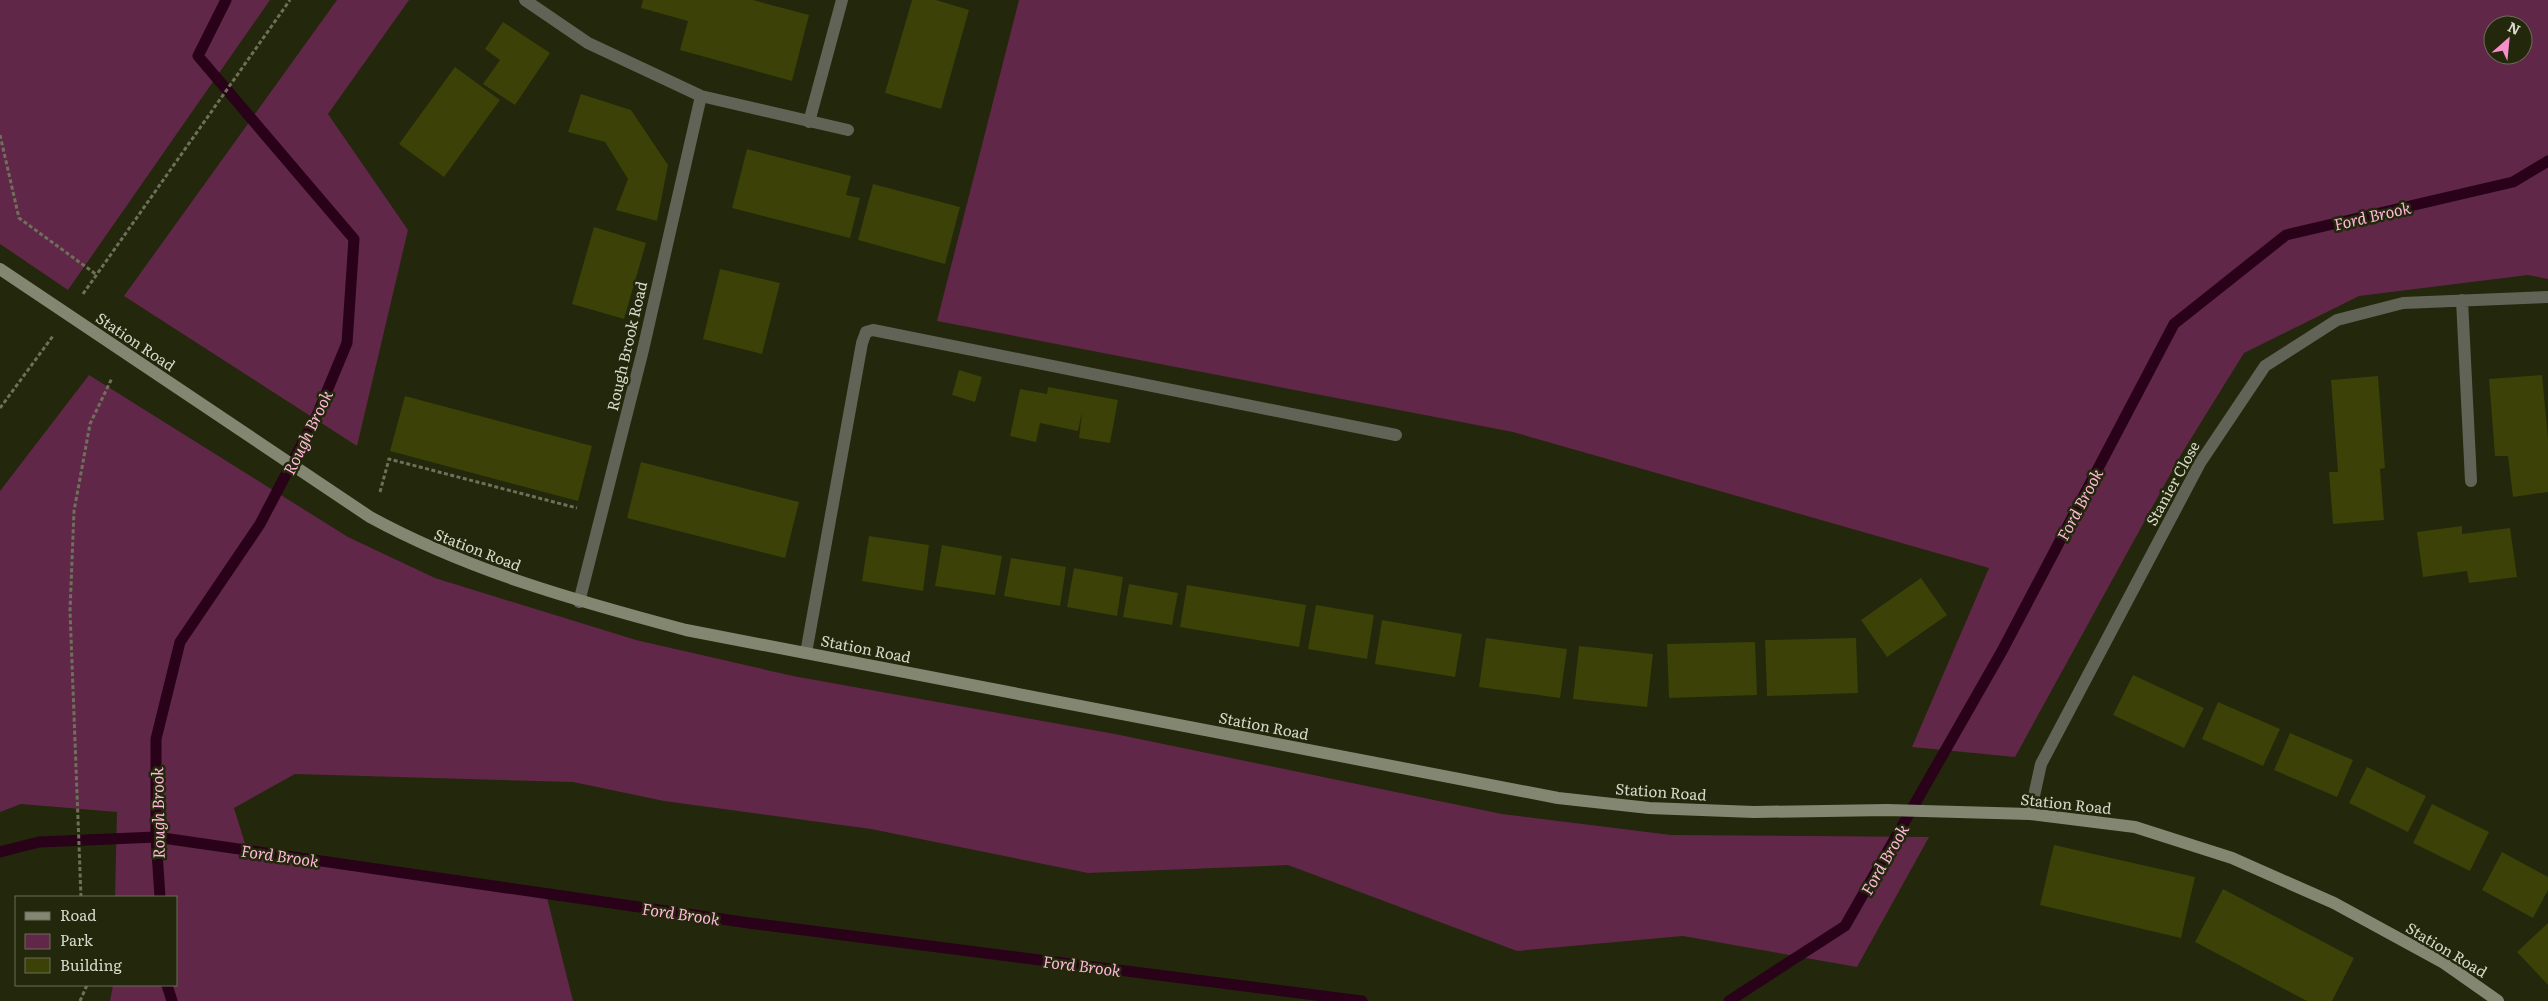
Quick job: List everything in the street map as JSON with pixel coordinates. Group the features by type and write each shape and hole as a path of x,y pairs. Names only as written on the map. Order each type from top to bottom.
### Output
{"street":[{"path":"525,0 588,43 701,96 848,130"},
{"path":"809,122 842,0"},
{"name":"Rough Brook Road","path":"579,602 643,350 701,96"},
{"name":"Station Road","path":"0,269 370,518 415,542 495,574 579,602 686,630 1558,798 1649,808 1754,812 1886,810 2030,814 2135,826 2232,858 2334,903 2444,963 2498,1001"},
{"name":"Stanier Close","path":"2030,814 2041,764 2045,755 2200,463 2265,366 2336,320 2403,303 2548,297"},
{"path":"2462,300 2471,481"},
{"path":"806,653 862,343 866,332 873,330 1396,435"}],"path":[{"path":"0,136 19,218 97,276 249,56 290,0"},
{"path":"0,408 52,337 60,342"},
{"path":"81,896 70,611 74,511 90,424 113,379 105,374"},
{"path":"381,489 389,459 572,507"},
{"path":"80,1001 87,986"}],"green space":[{"path":"0,0 270,0 68,290 0,244"},
{"path":"337,0 409,0 328,114 408,230 357,446 124,296"},
{"path":"1019,0 2548,0 2548,159 2535,168 2548,161 2548,279 2528,275 2359,296 2244,353 2182,453 2015,757 1912,747 1989,568 1513,432 937,321"},
{"path":"89,375 348,537 435,578 636,640 793,676 1115,734 1502,814 1671,835 1929,837 1857,967 1683,936 1517,951 1288,865 1088,873 871,829 664,801 573,782 295,774 234,808 247,850 546,894 573,1001 110,1001 113,986 178,986 178,896 115,896 117,812 21,804 0,812 0,491"}],"building":[{"path":"643,0 753,0 809,15 792,81 680,50 688,21 641,8"},
{"path":"912,0 936,0 969,10 941,109 885,93"},
{"path":"503,22 550,53 515,105 483,84 500,60 485,49"},
{"path":"455,67 500,100 444,177 399,144"},
{"path":"581,94 631,110 668,165 657,221 616,210 628,179 605,142 568,132"},
{"path":"747,149 851,176 846,195 860,198 850,238 732,208"},
{"path":"873,184 960,207 945,264 858,240"},
{"path":"594,227 646,243 624,319 572,304"},
{"path":"720,269 780,283 762,354 703,339"},
{"path":"959,370 982,377 975,402 952,395"},
{"path":"2542,375 2548,438 2548,492 2513,497 2508,456 2495,456 2489,379"},
{"path":"2378,376 2385,468 2380,469 2384,520 2333,524 2329,472 2338,472 2331,380"},
{"path":"1048,387 1118,400 1110,443 1079,438 1082,412 1078,431 1040,423 1036,442 1010,436 1020,389 1047,394"},
{"path":"405,396 592,446 578,501 390,451"},
{"path":"641,462 799,502 785,558 627,518"},
{"path":"2462,526 2462,534 2510,528 2517,577 2469,583 2467,571 2423,577 2417,532"},
{"path":"869,536 929,545 923,591 862,581"},
{"path":"942,545 1002,556 995,595 935,586"},
{"path":"1011,558 1066,567 1060,606 1004,596"},
{"path":"1074,568 1123,577 1117,616 1067,607"},
{"path":"1921,578 1947,615 1887,657 1861,620"},
{"path":"1129,584 1178,593 1172,625 1123,617"},
{"path":"1187,585 1306,605 1299,647 1180,627"},
{"path":"1316,605 1374,615 1367,659 1308,649"},
{"path":"1382,620 1462,634 1455,677 1375,664"},
{"path":"1486,638 1567,649 1560,698 1479,687"},
{"path":"1856,638 1858,693 1767,696 1765,640"},
{"path":"1755,642 1757,695 1669,698 1667,644"},
{"path":"1579,646 1653,654 1647,707 1573,699"},
{"path":"2133,675 2204,708 2184,748 2113,715"},
{"path":"2218,702 2280,729 2263,766 2202,739"},
{"path":"2290,733 2353,760 2337,797 2274,770"},
{"path":"2367,767 2426,796 2408,832 2349,803"},
{"path":"2432,804 2489,832 2470,871 2413,843"},
{"path":"2054,845 2195,877 2181,938 2040,905"},
{"path":"2502,852 2548,877 2548,890 2533,918 2482,890"},
{"path":"2223,889 2354,958 2332,1001 2307,1001 2195,942"},
{"path":"2548,923 2548,985 2517,952"}],"waterway":[{"name":"Rough Brook","path":"160,896 156,837 156,739 180,642 260,524 317,415 347,343 354,239 198,56 226,0"},
{"name":"Ford Brook","path":"1729,1001 1845,926 2002,651 2174,324 2286,235 2513,182 2548,161"},
{"name":"Ford Brook","path":"0,852 39,842 156,837 749,923 1362,1001"},
{"name":"Rough Brook","path":"167,986 172,1001"}]}
